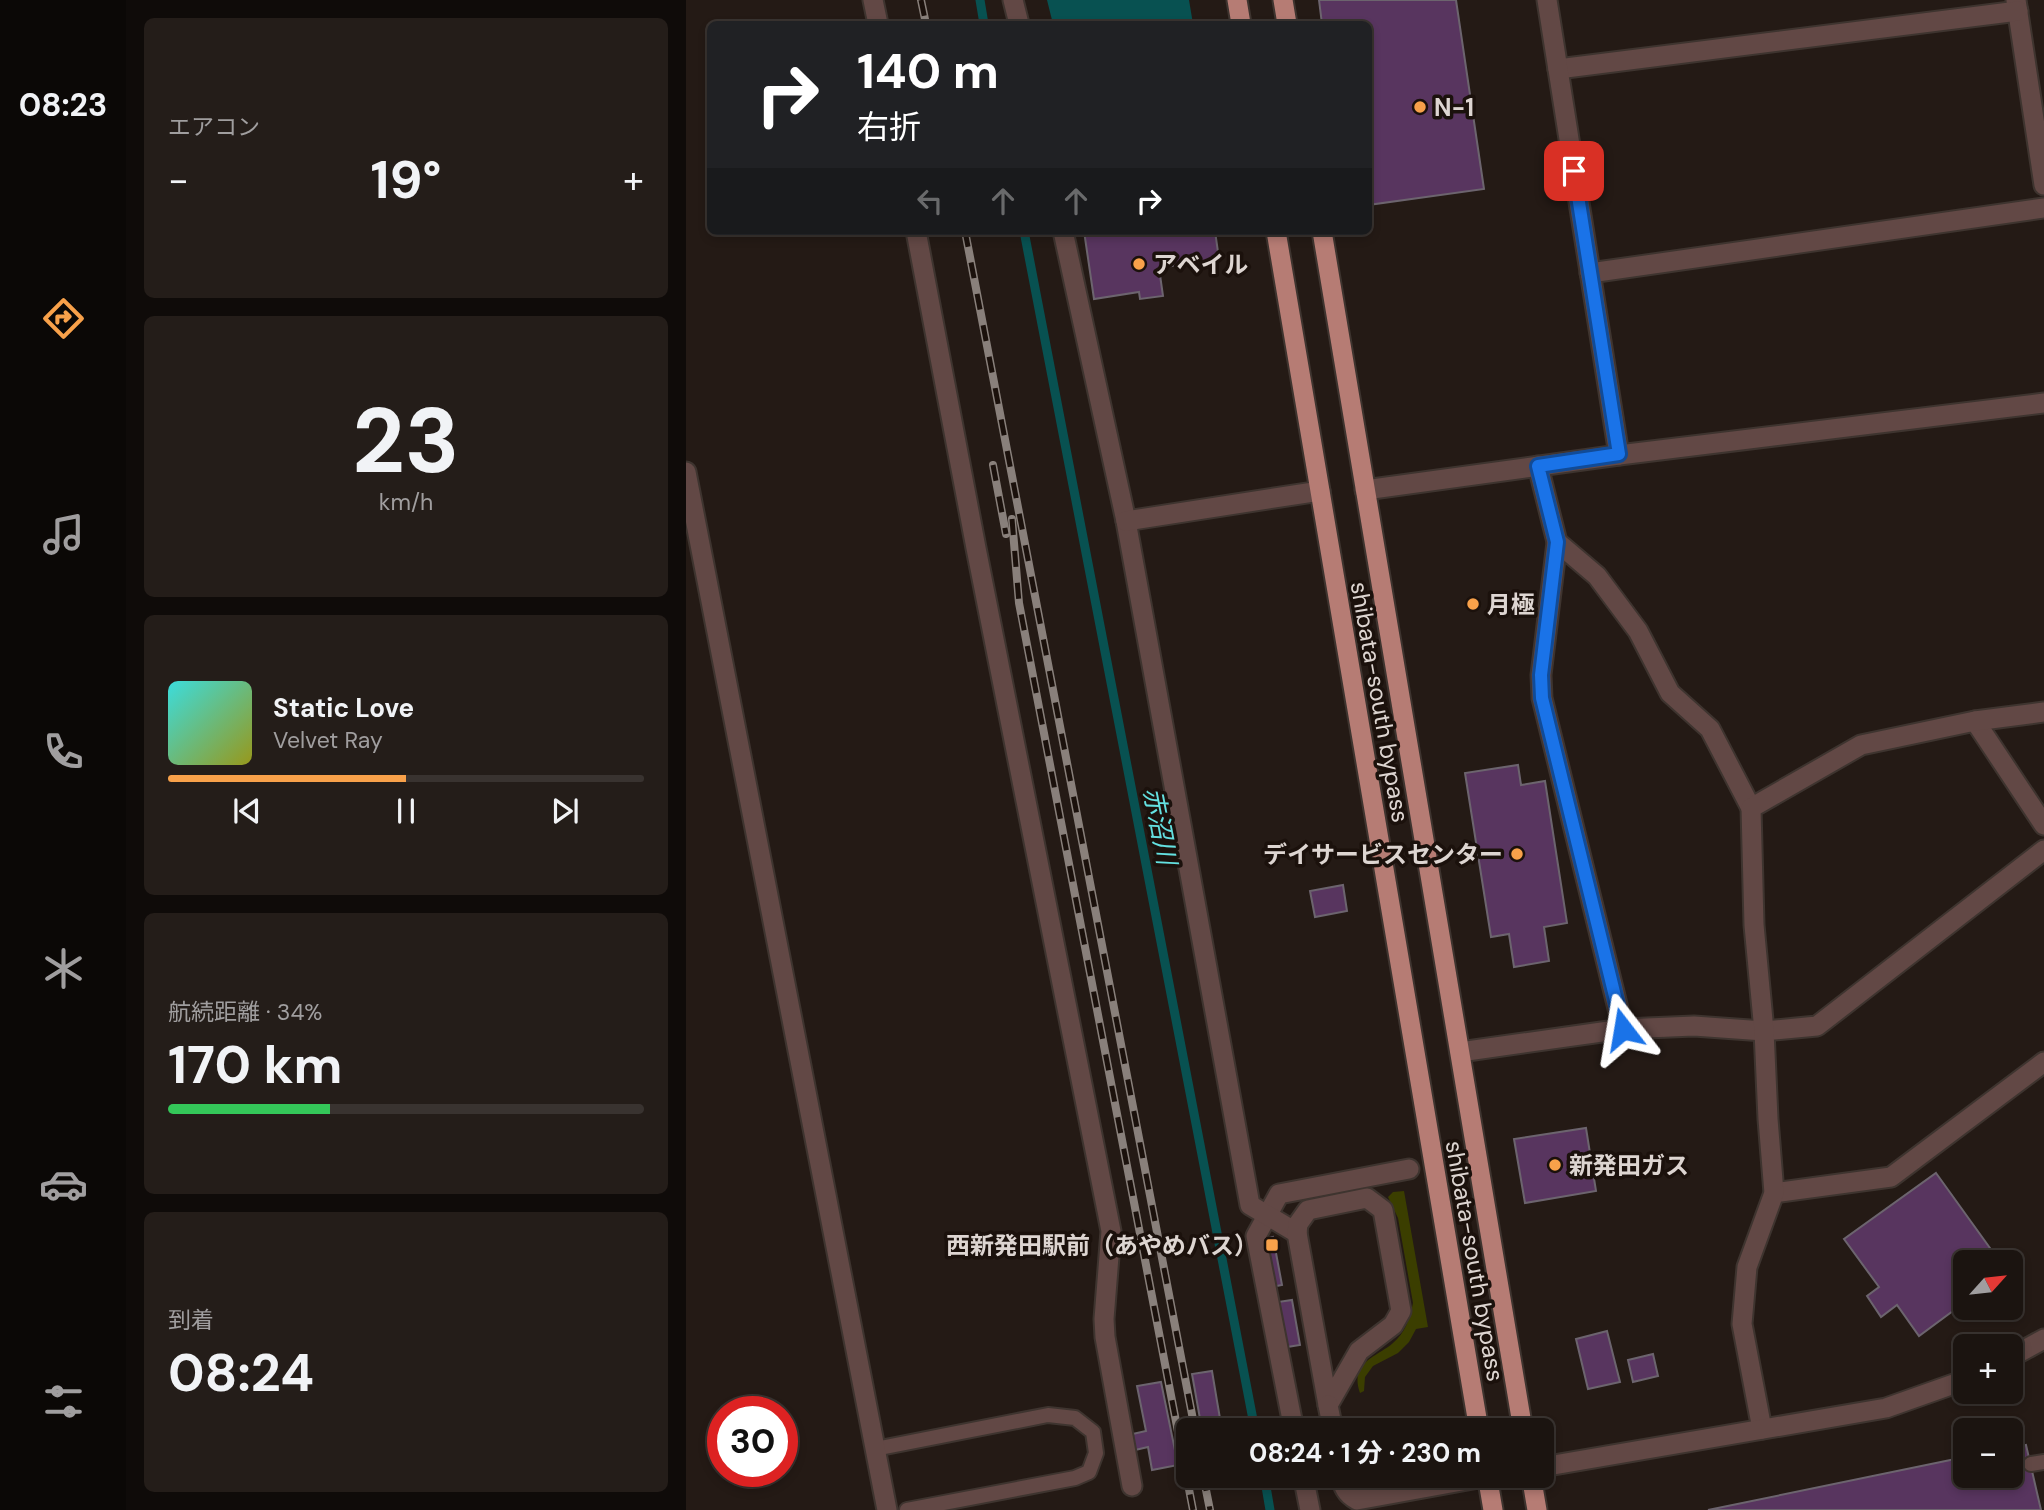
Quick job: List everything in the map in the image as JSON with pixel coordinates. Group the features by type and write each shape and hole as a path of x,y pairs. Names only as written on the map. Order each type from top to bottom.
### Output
{"highway":[{"path":"1237,0 1240,21"},
{"path":"1283,0 1286,21"},
{"name":"shibata-south bypass","path":"1277,235 1477,1418"},
{"name":"shibata-south bypass","path":"1323,235 1521,1418"},
{"path":"1490,1488 1493,1510"},
{"path":"1533,1488 1537,1510"}],"street":[{"path":"873,0 877,21"},
{"path":"1013,0 1017,21"},
{"path":"1547,0 1619,454"},
{"path":"1558,69 2017,6 2044,185"},
{"path":"1590,272 2044,208"},
{"path":"917,235 1111,1231 1105,1337 1132,1486"},
{"path":"1064,235 1126,521 1250,1205 1297,1233"},
{"path":"1365,490 1619,454 2044,403"},
{"path":"1538,466 1557,542 1541,675 1542,698 1623,1029"},
{"path":"686,472 887,1510"},
{"path":"1126,521 1320,491"},
{"path":"1557,542 1597,576 1638,631 1670,693 1710,729 1751,808 1754,925 1774,1193 1747,1268 1742,1324 1762,1429"},
{"path":"1751,808 1861,745 1975,721 2044,712"},
{"path":"1975,721 2044,825"},
{"path":"1460,1052 1623,1029 1694,1026 1764,1031 1817,1026 2044,850"},
{"path":"1774,1193 1891,1177 2044,1062"},
{"path":"1292,1418 1256,1236 1279,1194 1409,1169"},
{"path":"1328,1405 1359,1351 1393,1325 1401,1311 1383,1210 1367,1198 1308,1210 1298,1224 1297,1233 1328,1405 1331,1418"},
{"path":"2023,1350 2044,1339"},
{"path":"1554,1465 1886,1408 1953,1384"},
{"path":"1306,1488 1310,1510"},
{"path":"1348,1503 1423,1488"}],"lane":[{"path":"875,1449 1048,1415 1075,1418 1093,1432 1096,1453 1088,1472 1075,1478 907,1510"}],"shaded area":[{"path":"1404,1191 1428,1327 1416,1329 1409,1342 1398,1353 1373,1366 1365,1377 1364,1391 1360,1393 1358,1374 1361,1367 1401,1335 1409,1320 1413,1303 1398,1218 1388,1197 1393,1192"}],"water":[{"path":"1047,0 1189,0 1192,21 1052,21"}],"building":[{"name":"N-1","path":"1319,0 1456,0 1484,189 1372,204 1372,21 1322,21"},
{"name":"アベイル","path":"1085,235 1216,235 1219,259 1159,268 1163,296 1140,299 1139,292 1094,299"},
{"name":"デイサービスセンター","path":"1518,765 1521,785 1545,781 1567,923 1544,927 1549,961 1514,967 1509,934 1491,937 1465,773"},
{"path":"1343,885 1347,911 1315,917 1310,891"},
{"name":"新発田ガス","path":"1586,1128 1596,1191 1525,1203 1514,1139"},
{"path":"1936,1173 1991,1250 1953,1250 1953,1311 1919,1336 1897,1305 1881,1317 1867,1296 1879,1287 1844,1239"},
{"path":"1273,1237 1282,1285 1271,1287 1262,1239"},
{"path":"1292,1300 1300,1345 1287,1347 1278,1302"},
{"path":"1607,1331 1620,1382 1588,1389 1576,1339"},
{"path":"1653,1354 1658,1376 1633,1382 1628,1360"},
{"path":"1212,1371 1220,1418 1200,1418 1192,1374"},
{"path":"1161,1382 1176,1465 1152,1470 1148,1447 1131,1451 1128,1435 1146,1431 1137,1386"},
{"path":"2026,1445 2041,1510 1708,1510 1953,1459 1953,1488 2023,1488 2023,1446"}],"waterway":[{"name":"赤沼川","path":"980,0 984,21"},
{"name":"赤沼川","path":"1025,235 1253,1418"},
{"name":"赤沼川","path":"1266,1488 1270,1510"}],"railway":[{"path":"921,0 925,21"},
{"path":"966,235 1193,1418"},
{"path":"993,465 1006,534"},
{"path":"1012,519 1019,603 1193,1510"},
{"path":"1206,1488 1210,1510"}],"place":[{"name":"N-1","path":"1420,107"},
{"name":"アベイル","path":"1139,264"},
{"name":"月極","path":"1473,604"},
{"name":"デイサービスセンター","path":"1517,854"},
{"name":"新発田ガス","path":"1555,1165"},
{"name":"西新発田駅前（あやめバス）","path":"1272,1245"}],"route":[{"path":"1574,171 1619,454 1538,466 1557,542 1541,675 1542,698 1623,1029"}]}
